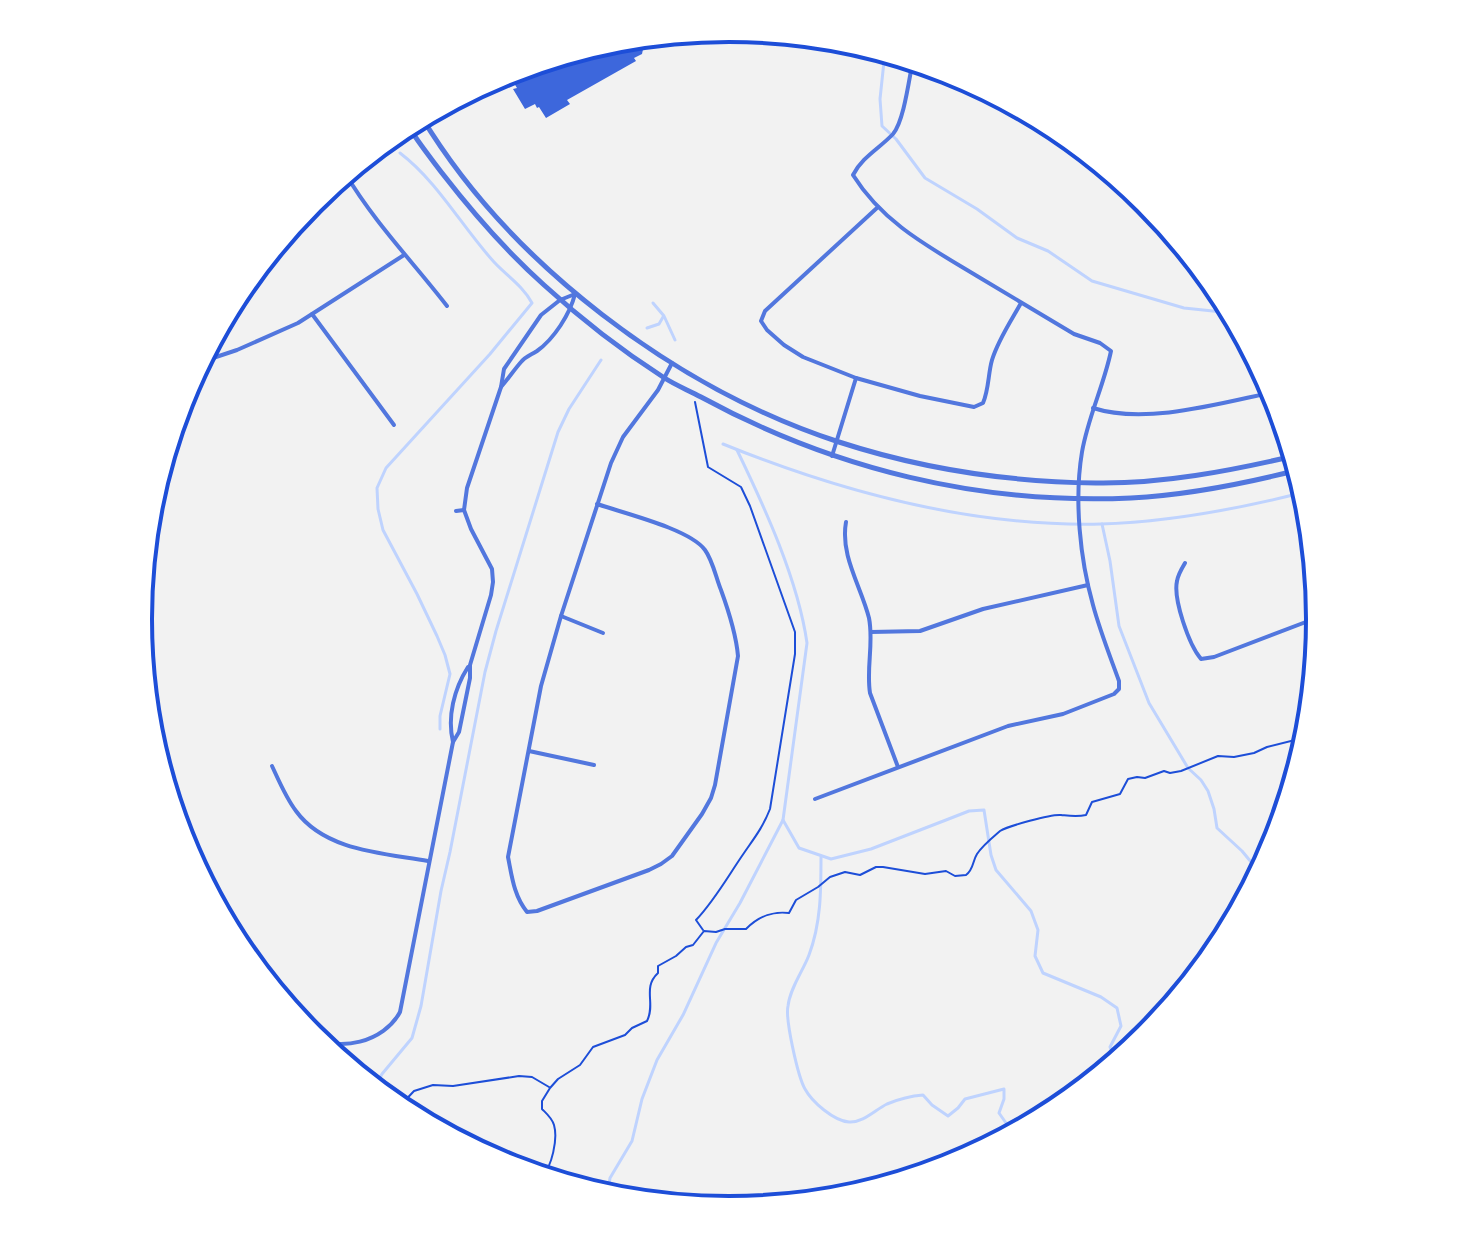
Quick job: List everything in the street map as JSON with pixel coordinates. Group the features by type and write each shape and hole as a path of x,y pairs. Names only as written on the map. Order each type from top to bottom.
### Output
{"street":[{"path":"815,799 1008,726 1063,714 1114,694 1119,689 1088,585 1078,497 1082,454 1111,351 1100,343 1074,334 916,240 878,207 853,175 857,166 893,133 900,122 910,72"},
{"path":"428,127 471,187 502,223 575,294 672,363 751,406 836,441 953,470 1009,478 1097,483 1174,478 1283,459"},
{"path":"414,135 461,198 523,266 596,330 665,379 747,422 831,456 954,487 1022,495 1130,498 1178,494 1287,473"},
{"path":"351,183 404,255 447,306"},
{"path":"878,207 765,311 761,321 784,345 803,357 856,378 974,407 983,403 987,396 992,360 1021,302"},
{"path":"215,357 268,337 312,314 404,255"},
{"path":"453,742 450,727 458,684 470,665 493,582 492,569 464,510 467,488 501,387 504,369 541,315 560,300 575,294"},
{"path":"501,387 520,363 537,352 557,330 571,310 575,294"},
{"path":"312,314 394,425"},
{"path":"597,504 676,530 693,538 705,549 731,617 738,656 711,798 672,856 661,864 537,911 527,912 520,904 513,884 508,857 541,686 561,616 597,504 611,463 623,437 665,379 672,363"},
{"path":"831,456 856,378"},
{"path":"1093,408 1117,415 1187,410 1261,395"},
{"path":"456,511 464,510"},
{"path":"846,522 845,545 867,610 871,632 870,693 898,767"},
{"path":"1185,563 1177,581 1178,603 1195,652 1201,659 1214,657 1306,622"},
{"path":"871,632 920,631 983,609 1088,585"},
{"path":"561,616 603,633"},
{"path":"339,1045 347,1045 384,1031 400,1012 428,861 470,678 470,665"},
{"path":"529,750 594,765"},
{"path":"272,766 296,811 310,826 331,839 349,846 428,861"}],"path":[{"path":"696,403 708,467 741,487 795,632 795,654 770,809 762,830 696,920 704,931 746,929 761,916 789,913 796,900 830,877 845,872 860,875 883,867 925,874 946,871 955,876 966,875 972,870 978,852 1004,829 1033,819 1086,815 1092,802 1120,794 1128,779 1145,778 1164,771 1181,771 1211,758 1254,753 1292,741"},
{"path":"550,1167 556,1129 542,1109 542,1101 550,1088 580,1065 593,1047 625,1035 647,1021 652,1008 649,990 652,978 658,973 658,966 693,945 704,931"},
{"path":"407,1098 414,1091 433,1085 453,1086 519,1076 532,1077 550,1088"}],"building":[{"path":"643,49 642,54 634,58 636,61 567,100 570,104 546,118 535,104 525,109 513,89 517,88 514,84 543,73"}],"waterway":[{"path":"884,64 880,99 882,126 896,139 925,178 977,209 1017,238 1048,251 1092,281 1184,308 1216,311"},
{"path":"400,153 426,177 482,248 532,303 386,468 377,488 383,530 437,636 450,674 440,729"},
{"path":"653,303 664,316 675,340"},
{"path":"647,328 659,324 663,317"},
{"path":"379,1079 412,1038 421,1006 441,891 496,631 558,432 601,360"},
{"path":"723,444 861,491 956,513 1005,520 1101,524 1153,521 1292,495"},
{"path":"609,1183 632,1141 642,1099 657,1060 783,820 807,643 788,570 737,450"},
{"path":"1102,524 1119,626 1149,703 1188,768 1208,791 1217,828 1251,862"},
{"path":"783,820 799,848 831,859 871,849 969,811 984,810 996,870 1031,911 1038,930 1035,956 1043,973 1101,997 1117,1008 1121,1026 1110,1047 1111,1051"},
{"path":"821,857 816,931 809,955 791,993 788,1013 796,1061 808,1094 830,1115 854,1122 891,1102 923,1095 948,1116 965,1099 1004,1089 999,1113 1008,1124"}]}
